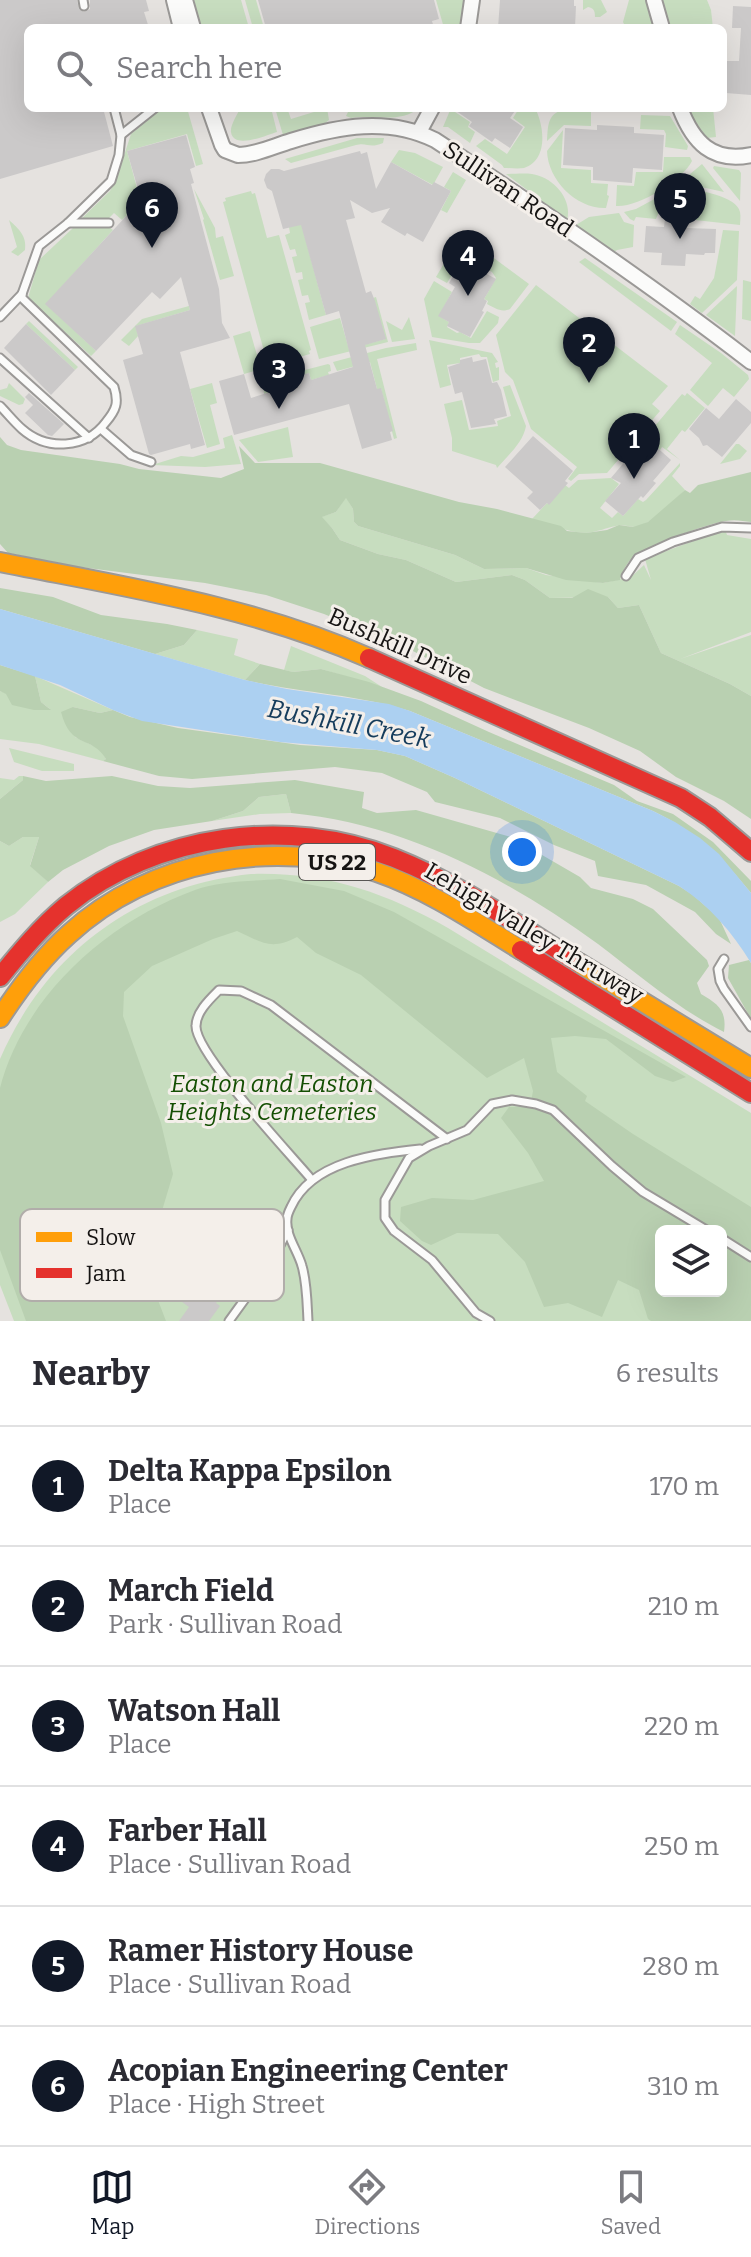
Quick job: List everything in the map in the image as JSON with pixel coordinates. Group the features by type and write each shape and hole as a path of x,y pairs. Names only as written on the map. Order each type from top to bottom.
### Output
{"main road":[{"name":"Bushkill Drive","path":"0,562 234,609 326,639 681,798 710,817 751,852"},
{"name":"Lehigh Valley Thruway","path":"0,977 25,945 60,912 100,882 122,870 170,850 210,840 249,835 296,835 348,843 420,868 468,894 751,1068"},
{"name":"Lehigh Valley Thruway","path":"0,1018 26,979 57,943 92,914 132,890 177,871 227,859 301,857 353,865 426,894 568,978 751,1093"}],"street":[{"path":"174,0 180,24"},
{"path":"185,0 192,24"},
{"path":"469,24 472,0"},
{"path":"654,0 661,24"},
{"name":"Sullivan Road","path":"210,112 225,150 238,155 357,125 389,126 419,132 486,173 618,264 751,362"},
{"path":"419,132 430,112"},
{"path":"682,112 693,134 710,151 727,157 751,155"}],"lane":[{"path":"0,317 22,294 39,246 111,181 121,135 115,112"},
{"path":"121,135 150,112"},
{"path":"68,223 109,223"},
{"path":"0,406 22,430 40,439 68,444 89,438 101,429 115,411 117,402 114,387 22,298 22,294"},
{"path":"0,358 89,438"},
{"path":"101,429 133,457 151,462"},
{"path":"626,576 638,558 673,542 722,527 751,528"},
{"path":"724,959 718,969 720,981 751,1027"},
{"path":"312,1180 222,1075 202,1046 196,1026 205,1004 219,990 241,991 271,1005 447,1139"},
{"path":"490,1321 477,1317 432,1260 394,1231 385,1218 385,1200 409,1158 467,1130 492,1104 512,1100 553,1110 643,1192 698,1225"},
{"path":"308,1321 303,1268 286,1217 297,1193 318,1175 342,1165 380,1154 426,1148"},
{"path":"284,1238 288,1230"},
{"path":"727,1242 751,1257"},
{"path":"229,1321 243,1301"}],"green space":[{"path":"194,0 241,0 248,24 200,24"},
{"path":"245,0 256,0 263,24 252,24"},
{"path":"436,0 464,0 461,24 443,24"},
{"path":"583,0 601,0 607,12 595,17 592,8 583,10"},
{"path":"629,0 647,0 654,24 623,22"},
{"path":"660,0 707,0 713,24 666,24"},
{"path":"158,112 188,112 203,164 196,166 187,134 127,151 137,188 127,201 131,201 149,218 131,211 122,220 114,213 109,218 80,220 110,191 131,134"},
{"path":"238,112 272,112 277,132 244,141 233,137 232,126"},
{"path":"276,112 288,112 291,119 314,112 328,112 329,120 324,124 283,135"},
{"path":"348,112 413,112 395,117 346,116"},
{"path":"449,112 455,112 470,122 468,127 475,132 470,143 448,127 443,127"},
{"path":"517,112 537,112 541,123 542,141 538,158 524,168 504,168 476,146 485,139 507,154 525,127 513,118"},
{"path":"591,112 591,126 564,125 547,141 548,126 555,114"},
{"path":"713,112 716,137 707,138 690,114"},
{"path":"641,115 670,116 688,146 687,150 665,147 664,130 640,129"},
{"path":"563,130 561,168 591,170 591,183 608,184 606,208 584,204 574,198 552,172 547,151"},
{"path":"357,138 384,138 383,143 378,145 356,145 291,163 285,159"},
{"path":"399,150 415,153 443,167 433,185 391,162"},
{"path":"664,157 690,157 692,161 679,177 658,192 635,203 616,206 617,185 634,186 636,172 663,172"},
{"path":"702,164 724,192 683,183"},
{"path":"713,168 739,170 740,201"},
{"path":"453,172 466,180 447,213 441,210 451,191 444,187"},
{"path":"506,174 532,174 554,184 567,204 567,220"},
{"path":"683,188 732,202 740,212 740,225 695,220 679,200"},
{"path":"194,189 215,228 216,238 223,236 234,276 220,280"},
{"path":"671,190 673,201 660,209 656,219 636,217 634,221 624,212 636,209"},
{"path":"251,191 255,193 267,238 279,235 311,350 310,354 271,365 267,362 223,202 225,198"},
{"path":"619,213 624,222 634,225 633,247 614,252 576,225 589,217"},
{"path":"299,215 326,315 309,320 305,303 310,302 308,295 302,296 298,280 303,279 302,272 296,273 292,257 297,256 295,249 290,250 285,235 290,233 289,227"},
{"path":"9,220 25,241 25,250 18,256 11,252 17,247"},
{"path":"73,228 113,230 46,304 96,351 91,356 28,298 39,260"},
{"path":"723,230 739,231 737,280 702,313 690,304 695,296 700,299 714,278"},
{"path":"462,233 480,250 473,261 463,257 447,283 436,277"},
{"path":"483,250 529,284 510,309 498,310 484,299 496,278 476,262"},
{"path":"585,258 677,322 671,331 579,262"},
{"path":"743,280 751,282 751,321 742,319"},
{"path":"434,281 452,292 439,316 449,322 447,327 457,333 471,338 487,311 499,317 498,323 480,343 432,337 424,299"},
{"path":"536,285 668,386 652,404 660,411 607,473 579,474 571,481 568,479 577,467 531,429 513,380 505,372 496,335"},
{"path":"737,286 735,336 706,315"},
{"path":"376,297 388,342 319,359 310,327 340,318 349,349 385,339 373,298"},
{"path":"189,306 190,310 136,326 138,336 129,346 121,340 142,319"},
{"path":"409,317 415,339 392,342 386,321 402,330"},
{"path":"29,321 78,367 75,370 26,324"},
{"path":"680,325 748,375 749,379 734,397 723,388 708,406 690,390 712,363 675,334"},
{"path":"250,331 261,369 244,374 233,336"},
{"path":"429,340 492,353 498,362 495,363 496,368 499,367 499,380 493,382 487,357 479,354 447,365 451,385 440,388"},
{"path":"416,343 417,350 377,359 397,438 394,439 381,389 377,389 370,362 337,371 333,362"},
{"path":"328,364 329,375 311,380 309,373 301,376 301,371"},
{"path":"286,376 289,379 281,381 283,388 264,394 263,382"},
{"path":"9,383 25,399 23,404 0,396 0,390 7,388"},
{"path":"212,383 217,403 210,405 220,444 207,448 190,389"},
{"path":"510,385 526,426 522,438 497,468 496,465 452,451 444,404 462,400 469,430 498,426 497,421 511,416 503,387"},
{"path":"687,393 705,408 667,449 680,460 653,444 639,460 632,453 682,394 685,396"},
{"path":"288,427 293,457 258,462 239,440"},
{"path":"232,435 241,464 205,467 152,465 225,448 223,438"},
{"path":"0,437 7,445 21,450 139,469 221,478 244,469 239,446 255,463 320,463 459,502 561,526 567,531 586,533 648,522 685,490 690,493 698,485 751,472 751,522 726,521 674,538 635,557 620,580 603,583 566,580 526,568 484,569 455,555 358,526 346,498 336,512 322,517 340,540 406,560 456,582 512,575 525,580 550,598 572,598 588,589 608,597 618,608 639,605 661,653 751,696 751,819 724,801 676,777 640,751 484,688 411,650 324,614 266,595 205,583 80,567 8,553 0,544"},
{"path":"736,444 747,451 740,459 720,464"},
{"path":"680,463 672,476 685,490 662,512 642,525 618,525 579,533 532,519 565,485 569,488 578,480 611,478 619,484 600,508 612,518 618,512 623,516 638,499 646,500"},
{"path":"346,497 358,526 455,555 484,569 526,568 546,575 603,583 631,577 644,565 651,580 645,559 725,529 727,535 751,539 751,632 680,659 751,635 751,696 661,653 639,605 618,608 608,597 550,598 525,580 512,575 456,582 406,560 340,540 321,517 336,512"},
{"path":"0,588 53,597 101,615 197,630 184,645 155,654 0,609"},
{"path":"197,630 238,639 234,655 260,664 245,680 155,654 184,645"},
{"path":"291,646 365,676 382,687 321,669 284,670"},
{"path":"260,664 293,672 321,669 369,682 421,701 614,785 637,801 673,814 713,842 751,881 751,893 707,846 653,811 410,711 245,680"},
{"path":"0,665 35,676 41,702 51,710 12,705 6,694 0,691"},
{"path":"35,676 113,710 100,713 73,707 75,737 100,749 106,759 103,761 39,744 0,739 0,691 50,709 41,702"},
{"path":"73,707 100,713 113,710 178,728 300,745 377,750 405,756 679,886 719,918 731,944 716,934 695,912 646,885 598,876 595,861 500,818 435,802 427,792 382,773 335,767 192,779 159,776 103,761 106,759 100,752 76,737 65,724 61,712"},
{"path":"9,748 74,764 74,771 42,771 14,762"},
{"path":"23,776 23,780 0,799 0,778 14,780"},
{"path":"23,776 46,781 112,776 158,786 190,788 295,780 364,792 362,808 377,813 416,810 511,837 580,877 591,888 633,899 653,909 707,960 709,966 697,983 701,994 723,1013 724,1032 675,1002 563,920 491,876 414,842 374,829 291,813 286,794 259,797 243,811 212,821 154,830 109,846 63,870 48,882 30,866 39,837 23,837 9,846 0,841 0,799 23,780"},
{"path":"286,794 291,813 212,821 243,811 259,797"},
{"path":"23,837 39,837 30,865 48,882 15,914 0,922 0,841 9,846"},
{"name":"Easton and Easton Heights Cemeteries","path":"251,874 304,877 354,887 401,904 448,928 751,1113 751,1321 14,1321 0,1285 0,1059 19,1021 42,987 69,957 100,931 133,910 170,893 209,881"},
{"path":"280,879 344,891 394,912 686,1077 673,1082 655,1076 606,1039 575,1036 551,1038 557,1072 587,1096 585,1101 751,1207 751,1321 651,1321 639,1290 618,1280 602,1317 568,1303 544,1307 525,1262 498,1234 457,1233 431,1245 422,1241 400,1221 401,1207 432,1198 473,1200 544,1181 528,1153 501,1118 509,1107 530,1107 533,1091 524,1058 487,1078 361,975 316,953 297,937 273,944 237,931 152,966 124,992 123,1016 161,1123 173,1174 162,1209 20,1209 20,1301 158,1301 166,1321 26,1321 0,1250 0,1088 12,1054 49,993 101,942 162,904 204,887"},
{"path":"749,960 751,1019 728,978 729,965"}],"water":[{"name":"Bushkill Creek","path":"0,609 245,680 389,704 653,811 700,838 719,854 751,893 751,963 720,920 679,886 405,756 377,750 280,742 142,721 60,685 0,665"}],"building":[{"path":"0,0 77,0 79,9 84,12 90,9 90,0 146,0 149,11 144,12 148,24 24,24 24,112 104,112 113,146 0,179"},
{"path":"258,0 434,0 439,19 432,21 433,24 265,24"},
{"path":"500,0 574,0 576,6 575,24 498,24"},
{"path":"733,6 751,7 751,95 727,93 727,61 739,61 741,28 732,28"},
{"path":"458,112 514,112 510,118 523,127 510,148 495,138 492,142 469,126 472,122"},
{"path":"597,125 634,127 634,133 664,135 662,170 633,168 632,183 593,180 593,167 563,165 565,128 597,130"},
{"path":"186,135 195,167 190,169 194,183 191,184 219,289 222,323 230,338 180,352 205,445 191,449 190,444 151,455 123,360 143,354 135,326 190,310 181,277 160,299 152,292 96,351 45,304 141,200 127,151"},
{"path":"360,151 361,154 367,152 376,189 391,162 432,185 434,182 451,191 423,242 381,222 390,208 372,213 350,200 355,218 346,220 366,293 371,291 386,339 365,345 377,389 381,388 393,431 390,432 392,440 362,449 349,404 234,435 219,381 244,374 251,398 283,388 281,381 309,373 311,380 353,367 339,311 326,315 301,225 283,229 272,191 264,180 271,169 284,171"},
{"path":"665,219 687,220 686,228 716,229 715,253 686,254 685,266 661,265 662,253 644,252 646,226 664,227"},
{"path":"463,259 474,266 476,262 487,269 485,273 496,279 484,299 487,301 484,312 470,337 447,326 449,322 438,316 455,287 449,283"},
{"path":"26,324 75,370 51,395 4,348"},
{"path":"472,357 473,362 486,359 492,383 497,382 501,390 507,416 494,419 496,424 471,428 462,392 455,394 448,367"},
{"path":"29,393 64,424 52,436 25,413 33,405 25,397"},
{"path":"736,399 751,412 751,423 722,457 707,445 703,446 689,429 706,408 719,419"},
{"path":"533,436 573,471 565,481 568,483 549,505 547,503 540,510 527,498 533,492 505,467"},
{"path":"653,444 671,460 653,481 656,483 623,516 605,501 621,483 611,478 632,453 639,460"},
{"path":"181,1301 217,1301 220,1306 209,1321 179,1321 189,1307"}],"traffic: slow":[{"path":"0,562 234,611 325,640 369,658"},
{"path":"0,1018 50,953 101,909 137,888 215,862 256,857 297,857 338,862 377,872 433,897 521,950"},
{"path":"579,963 751,1068"}],"traffic: jam":[{"path":"369,658 681,798 710,817 751,852"},
{"path":"0,977 57,914 102,881 140,862 181,848 224,839 267,835 353,845 394,858 466,893 579,963"},
{"path":"521,950 751,1093"}],"place":[{"name":"Ramer History House","path":"680,239"},
{"name":"Acopian Engineering Center","path":"152,248"},
{"name":"Farber Hall","path":"468,296"},
{"name":"March Field","path":"589,383"},
{"name":"Watson Hall","path":"279,409"},
{"name":"Delta Kappa Epsilon","path":"634,479"}]}
